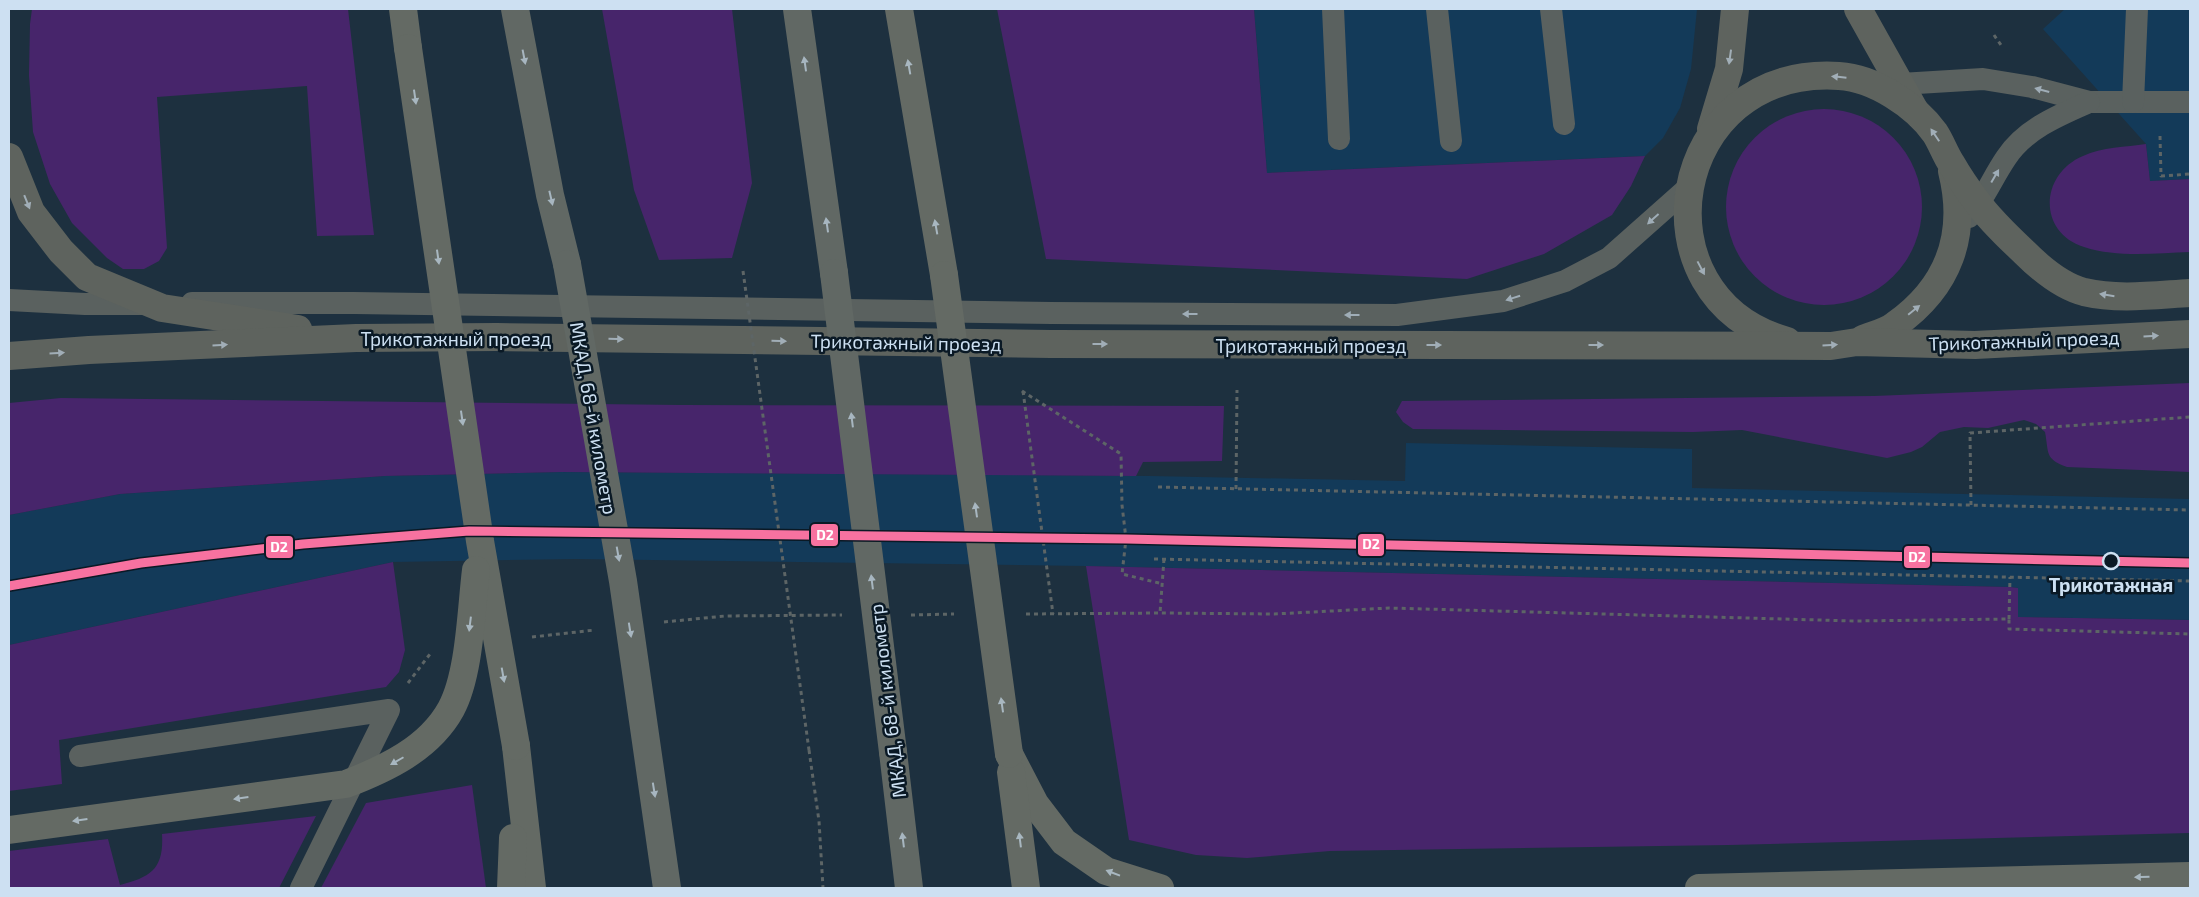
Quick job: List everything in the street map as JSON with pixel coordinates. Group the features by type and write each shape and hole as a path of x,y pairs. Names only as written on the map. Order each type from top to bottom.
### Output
{"highway":[{"name":"МКАД, 68-й километр","path":"515,9 550,194 567,264 622,581 667,888"},
{"name":"МКАД, 68-й километр","path":"797,9 834,273 909,888"}],"main road":[{"path":"403,9 480,541 516,746 532,888"},
{"path":"899,9 944,275 1026,888"},
{"path":"1708,139 1729,69 1735,9"},
{"name":"Трикотажный проезд","path":"1858,9 1890,85 1936,134 1950,162 1979,205 2038,266 2060,281 2083,292 2116,297 2190,293"},
{"name":"Трикотажный проезд","path":"1803,345 1769,336 1738,316 1713,290 1695,258 1688,223 1689,187 1696,162 1708,139 1732,109 1765,88 1802,76 1841,76 1890,85"},
{"path":"9,157 31,212 61,251 87,277 162,308 356,338"},
{"name":"Трикотажный проезд","path":"1857,342 1893,327 1924,302 1946,269 1958,231 1958,196 1950,162"},
{"name":"Трикотажный проезд","path":"9,356 89,350 356,338 497,337 1051,344 1830,346 1857,342 1975,345 2190,334"},
{"path":"9,830 346,784 379,771 408,754 432,733 450,710 461,682 480,541"},
{"path":"511,888 516,746"},
{"path":"1009,754 1035,804 1064,842 1106,871 1160,888"},
{"path":"1699,888 2190,876"}],"lane":[{"path":"1333,9 1339,139"},
{"path":"1437,9 1451,141"},
{"path":"1551,9 1564,124"},
{"path":"2132,11 2133,102"},
{"path":"1890,85 1983,79 2032,87 2089,102 2190,102"},
{"path":"1958,231 1979,205 2007,156 2029,133 2055,117 2089,102"},
{"path":"9,300 85,304 354,303 1062,313 1398,315 1503,301 1565,281 1609,258 1689,187"},
{"path":"80,756 389,710"},
{"path":"301,888 389,710"}],"path":[{"path":"1994,35 2001,45"},
{"path":"2160,128 2161,176 2190,174"},
{"path":"743,271 819,821 824,888"},
{"path":"1236,489 1237,390"},
{"path":"1053,614 1022,391 1121,454 1122,505 1126,539 1122,574 1163,584"},
{"path":"1971,505 1970,433 2190,417"},
{"path":"1158,487 2190,510"},
{"path":"1154,558 2190,581"},
{"path":"1160,613 1164,559"},
{"path":"2010,577 2009,629 2190,634"},
{"path":"1024,614 1274,614 1389,608 1854,621 2009,619"},
{"path":"904,615 964,614"},
{"path":"658,623 726,616 845,615"},
{"path":"522,638 600,629"},
{"path":"389,710 435,647"}],"shaded area":[{"path":"32,9 348,9 374,235 317,236 307,86 157,97 167,248 159,261 144,269 123,269 107,258 72,223 50,184 33,132 29,75"},
{"path":"602,9 732,9 752,183 732,258 659,260 634,190"},
{"path":"997,9 1254,9 1267,173 1645,156 1631,186 1612,215 1544,254 1467,279 1046,259"},
{"path":"1254,9 1697,9 1691,69 1680,108 1663,138 1645,156 1267,173"},
{"path":"2065,9 2190,9 2190,179 2150,181 2146,144 2043,29"},
{"path":"1814,109 1834,109 1870,120 1879,125 1900,145 1915,169 1922,197 1922,217 1915,245 1906,262 1886,283 1862,298 1834,305 1814,305 1786,298 1769,289 1742,262 1730,235 1726,217 1726,197 1733,169 1742,152 1769,125 1796,113"},
{"path":"2146,144 2150,181 2190,179 2190,252 2110,253 2084,247 2069,240 2058,229 2052,216 2050,203 2052,189 2058,176 2069,164 2090,153"},
{"path":"2190,383 2190,472 2067,467 2051,458 2045,432 2036,424 2024,420 1988,428 1964,427 1940,432 1922,447 1887,458 1742,430 1693,432 1413,429 1403,422 1396,412 1402,401 1874,396"},
{"path":"61,398 681,405 1224,406 1222,461 1143,462 1136,476 562,472 385,476 120,494 9,515 9,403"},
{"path":"1406,443 1692,449 1692,488 2190,499 2190,620 2018,617 2018,588 2010,587 1086,566 576,559 393,562 9,645 9,515 120,494 385,476 562,472 1150,476 1405,481"},
{"path":"393,562 405,650 399,672 386,687 59,740 62,784 9,791 9,645"},
{"path":"1086,566 2010,587 2018,588 2018,617 2190,620 2190,833 1729,845 1330,851 1247,858 1196,855 1129,840"},
{"path":"472,785 486,888 321,888 366,803"},
{"path":"316,816 279,888 9,888 9,851 108,839 120,885 140,878 154,869 161,855 162,834"}],"transit line":[{"name":"D2","path":"9,586 141,563 303,544 469,531 1126,539 2190,563"}],"place":[{"name":"Трикотажная","path":"2111,561"}]}
